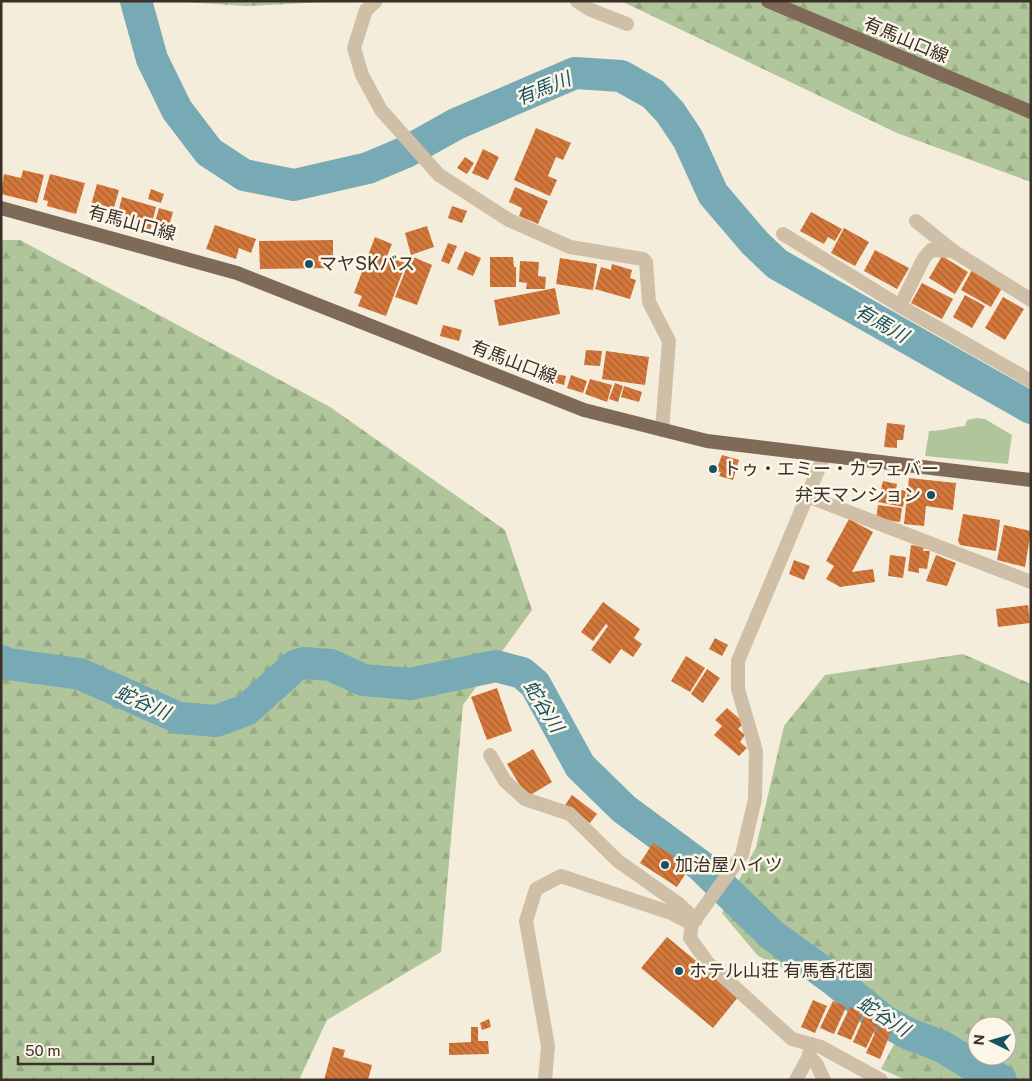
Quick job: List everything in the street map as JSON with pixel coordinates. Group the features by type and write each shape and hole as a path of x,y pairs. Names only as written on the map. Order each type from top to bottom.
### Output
{"main road":[{"name":"有馬山口線","path":"768,1 1031,112"},
{"name":"有馬山口線","path":"1,208 237,273 584,410 707,440 824,456 1031,480"}],"street":[{"path":"376,1 366,10 354,48 362,75 382,110 439,175 509,220 570,247 643,258 646,262 649,302 669,342 662,430"},
{"path":"577,1 591,10 627,24"},
{"path":"916,221 953,251 1031,300"},
{"path":"783,234 900,306 1031,381"},
{"path":"900,306 924,258 931,250 953,251"},
{"path":"824,456 738,660 738,689 756,751 755,799 747,836 738,861 706,908 694,922 690,938 708,964 792,1039 810,1050 824,1080"},
{"path":"807,496 1031,582"},
{"path":"490,755 505,781 525,799 570,814 618,861 680,904 694,922"},
{"path":"544,1080 548,1046 526,921 536,889 561,876 694,922"},
{"path":"796,1080 810,1050 821,1047 880,1080"}],"green space":[{"path":"167,1 345,1 247,6"},
{"path":"621,1 1031,1 1031,182 897,133"},
{"path":"1,240 20,240 330,407 505,530 532,610 463,705 441,952 327,1020 299,1080 1,1080"},
{"path":"985,419 1012,435 1008,464 925,456 929,431 965,426 967,420"},
{"path":"963,654 1031,684 1031,1080 906,1080 881,1069 904,1025 758,956 722,913 756,847 784,726 825,675"}],"building":[{"path":"536,128 571,143 563,160 556,157 548,176 557,180 550,196 514,180"},
{"path":"483,149 499,157 488,180 472,173"},
{"path":"465,157 474,163 467,174 457,168"},
{"path":"23,170 44,175 37,203 1,194 4,174 21,178"},
{"path":"50,174 85,183 76,214 47,206 48,201 43,200"},
{"path":"97,184 119,190 113,211 91,205"},
{"path":"515,187 548,201 538,224 519,216 522,208 509,202"},
{"path":"151,189 164,194 161,203 148,199"},
{"path":"122,197 156,207 150,231 116,221"},
{"path":"452,206 467,211 462,223 448,218"},
{"path":"159,208 173,212 167,233 153,229"},
{"path":"811,212 842,229 835,241 828,237 824,244 800,231"},
{"path":"215,225 256,239 251,253 239,248 236,259 206,249"},
{"path":"427,226 434,247 411,255 405,233"},
{"path":"844,228 869,242 855,266 831,253"},
{"path":"375,237 392,244 387,256 406,263 386,316 358,306 362,296 354,293"},
{"path":"333,240 333,268 260,269 259,241"},
{"path":"448,243 457,246 449,264 441,261"},
{"path":"875,250 909,268 897,289 864,271"},
{"path":"465,251 481,258 473,276 457,269"},
{"path":"411,256 432,265 417,305 395,297"},
{"path":"942,256 968,272 955,294 929,278"},
{"path":"490,257 513,257 514,267 516,267 516,287 490,287"},
{"path":"560,258 597,264 593,290 556,284"},
{"path":"520,261 539,262 538,276 546,277 545,289 526,289 527,283 519,282"},
{"path":"612,264 632,270 630,278 636,280 630,299 595,289 601,267 611,270"},
{"path":"972,270 1002,288 991,307 961,290"},
{"path":"922,283 953,299 942,319 911,303"},
{"path":"555,288 560,314 499,326 494,300"},
{"path":"965,295 985,306 972,328 953,317"},
{"path":"1003,297 1024,309 1005,340 985,328"},
{"path":"443,325 462,330 459,341 440,336"},
{"path":"586,350 602,351 600,366 584,365"},
{"path":"606,351 649,357 645,385 602,379"},
{"path":"546,372 566,376 564,385 544,380"},
{"path":"571,375 587,381 583,393 567,388"},
{"path":"590,379 612,385 607,402 585,394"},
{"path":"615,383 623,386 618,402 609,399"},
{"path":"624,386 642,392 639,402 621,397"},
{"path":"887,423 905,425 903,440 897,440 897,448 884,447"},
{"path":"722,455 739,460 733,480 719,476 721,472 716,471"},
{"name":"弁天マンション","path":"909,478 956,483 953,510 926,506 924,526 904,524"},
{"path":"883,481 897,484 896,489 906,491 903,507 878,502"},
{"path":"878,505 902,508 900,522 876,519"},
{"path":"963,514 1000,520 996,551 960,545 958,541"},
{"path":"849,519 873,532 852,572 873,569 875,582 840,587 826,579 834,566 826,561"},
{"path":"1004,525 1031,531 1025,567 997,560"},
{"path":"911,545 924,547 923,551 930,551 927,569 919,568 919,573 908,571"},
{"path":"890,555 906,557 903,578 888,576"},
{"path":"936,555 956,563 947,586 926,581"},
{"path":"794,560 810,566 804,580 789,574"},
{"path":"603,602 640,629 634,638 642,644 633,657 621,649 610,664 591,650 608,626 606,624 593,641 581,632"},
{"path":"1028,605 1030,623 998,627 996,609"},
{"path":"715,638 728,645 722,656 709,649"},
{"path":"686,656 705,668 690,692 671,681"},
{"path":"707,669 720,678 703,703 691,694"},
{"path":"497,688 512,731 487,740 471,697"},
{"path":"727,708 741,720 742,725 738,729 745,735 740,742 747,748 739,756 714,735 722,726 715,720"},
{"path":"533,749 552,782 527,797 507,764"},
{"path":"572,795 597,814 590,823 565,805"},
{"name":"加治屋ハイツ","path":"653,843 690,867 677,887 640,863"},
{"path":"667,937 739,996 713,1028 641,968"},
{"path":"813,1000 827,1006 815,1033 801,1027"},
{"path":"833,1001 846,1007 834,1034 820,1028"},
{"path":"850,1007 863,1013 851,1040 837,1034"},
{"path":"865,1015 879,1021 866,1048 853,1042"},
{"path":"489,1019 491,1027 482,1030 480,1023"},
{"path":"878,1026 891,1032 880,1059 866,1053"},
{"path":"471,1027 478,1027 478,1041 488,1041 489,1054 449,1055 449,1043 471,1042"},
{"path":"333,1047 345,1050 343,1057 372,1065 368,1080 324,1080"}],"waterway":[{"name":"有馬川","path":"136,1 152,59 177,110 209,152 244,175 294,185 368,168 406,152 456,124 575,73 621,76 653,94 670,112 688,139 713,194 755,243 777,264 1031,408"},
{"name":"蛇谷川","path":"1,661 8,664 80,674 179,718 216,721 246,710 295,666 304,663 331,665 363,680 410,684 496,666 522,673 535,684 580,766 624,809 701,866 772,935 834,980 883,1020 909,1034 941,1046 1001,1080"}],"place":[{"name":"マヤSKバス","path":"309,264"},
{"name":"トゥ・エミー・カフェバー","path":"713,469"},
{"name":"弁天マンション","path":"931,495"},
{"name":"加治屋ハイツ","path":"665,865"},
{"name":"ホテル山荘 有馬香花園","path":"679,971"}]}
